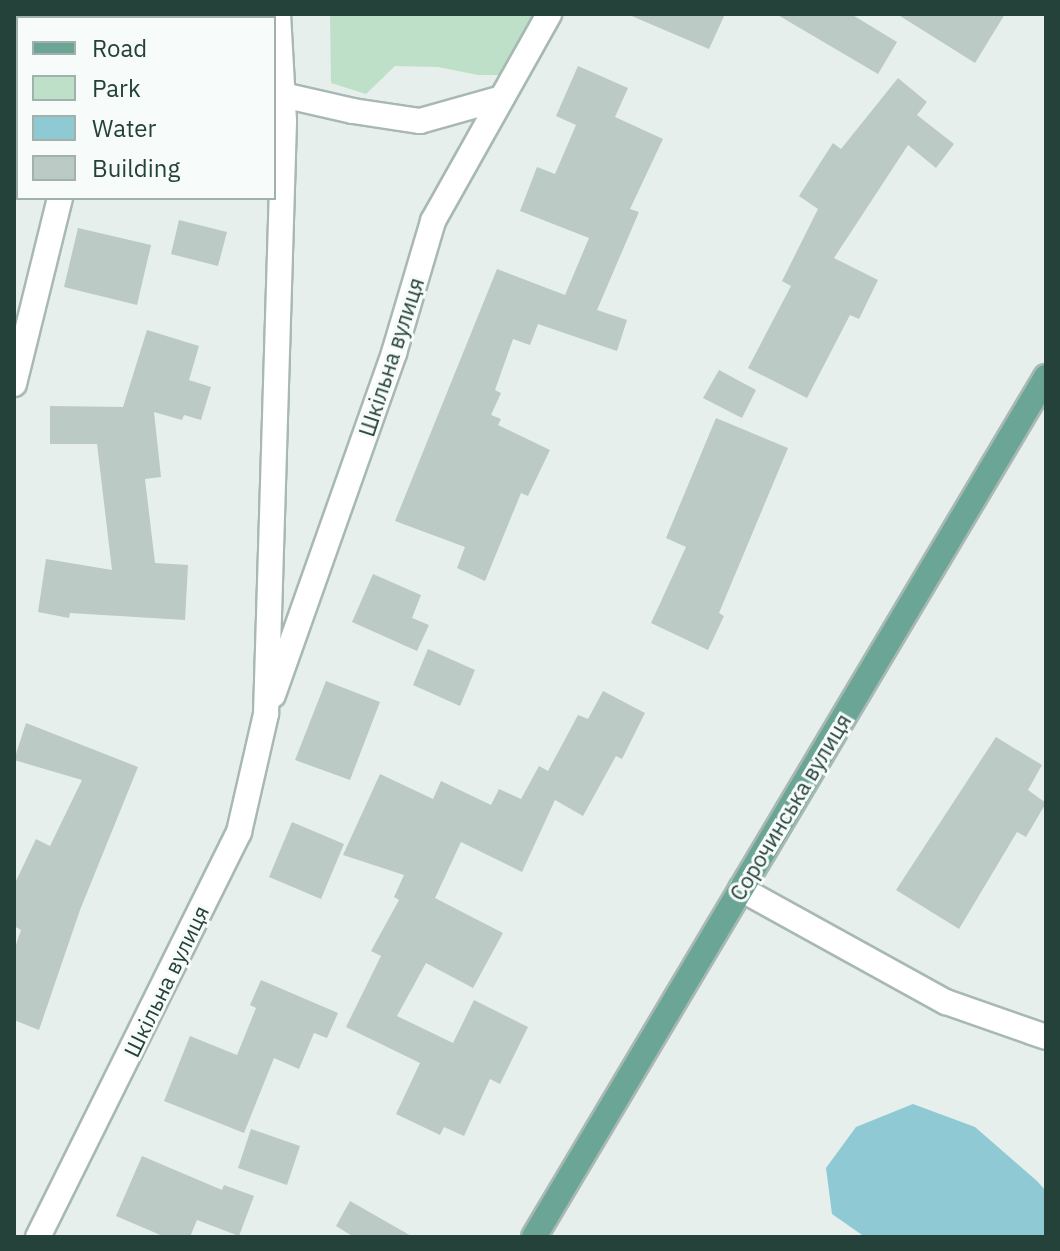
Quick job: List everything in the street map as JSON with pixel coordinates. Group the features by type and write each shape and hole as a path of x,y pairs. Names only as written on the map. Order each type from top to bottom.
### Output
{"main road":[{"name":"Сорочинська вулиця","path":"534,1237 1046,377"}],"street":[{"name":"Шкільна вулиця","path":"276,197 278,14"},
{"name":"Шкільна вулиця","path":"38,1237 239,832 266,714 329,546 389,368 433,221 549,14"},
{"path":"278,94 353,111 420,121 502,98"},
{"path":"14,384 60,200"},
{"name":"Шкільна вулиця","path":"266,714 276,200"},
{"path":"741,889 946,1002 1046,1037"}],"green space":[{"path":"330,14 538,14 510,75 478,75 438,67 395,66 366,94 331,83"}],"water":[{"path":"913,1104 975,1127 1037,1181 1046,1191 1046,1237 865,1237 832,1214 826,1168 856,1127"}],"building":[{"path":"627,14 725,14 709,49"},
{"path":"776,14 851,14 897,42 878,74"},
{"path":"897,14 1005,14 975,63"},
{"path":"578,66 628,88 615,117 663,139 630,209 639,212 597,310 627,320 617,351 538,324 530,345 513,339 495,390 501,393 491,415 501,419 498,425 550,450 528,496 521,493 485,581 457,568 465,547 395,521 497,269 565,295 589,238 520,211 537,167 555,174 576,125 556,116"},
{"path":"898,78 927,102 917,115 954,144 936,168 908,145 834,258 878,280 859,319 850,315 807,398 748,368 791,286 782,281 818,209 799,196 833,143 841,149"},
{"path":"179,220 227,232 218,266 171,254"},
{"path":"78,228 151,245 137,305 64,287"},
{"path":"147,330 199,346 189,380 211,387 201,420 184,415 182,420 154,412 161,477 145,479 155,563 188,565 185,620 70,613 69,618 38,612 46,559 112,570 97,444 50,444 50,406 123,407"},
{"path":"719,370 756,390 742,418 703,398"},
{"path":"716,418 788,448 719,613 724,616 708,650 651,623 686,547 666,538"},
{"path":"373,574 421,595 412,618 429,625 417,651 352,622"},
{"path":"428,649 475,670 460,706 413,685"},
{"path":"326,681 380,702 350,780 295,760"},
{"path":"603,691 645,713 622,759 616,756 583,816 555,800 522,872 461,842 435,898 503,933 473,988 426,963 397,1016 453,1043 474,1000 528,1027 500,1084 490,1079 464,1136 444,1127 440,1135 396,1114 420,1063 346,1027 381,956 371,951 399,900 394,897 404,875 343,855 380,774 433,799 441,781 491,805 499,789 521,799 539,766 548,771 578,715 588,719"},
{"path":"26,723 138,767 80,910 39,1030 14,1020 14,950 21,930 14,926 14,885 36,839 50,846 82,780 14,760"},
{"path":"996,737 1042,765 1028,790 1046,803 1026,837 1017,832 959,929 896,890"},
{"path":"292,822 344,844 321,899 269,877"},
{"path":"261,980 338,1013 327,1038 314,1033 299,1069 274,1058 244,1133 164,1101 190,1036 237,1055 256,1008 250,1005"},
{"path":"251,1129 300,1146 287,1185 238,1168"},
{"path":"142,1156 222,1190 224,1185 254,1196 239,1236 197,1220 190,1237 165,1237 116,1216"},
{"path":"350,1201 413,1237 354,1237 336,1226"}]}
